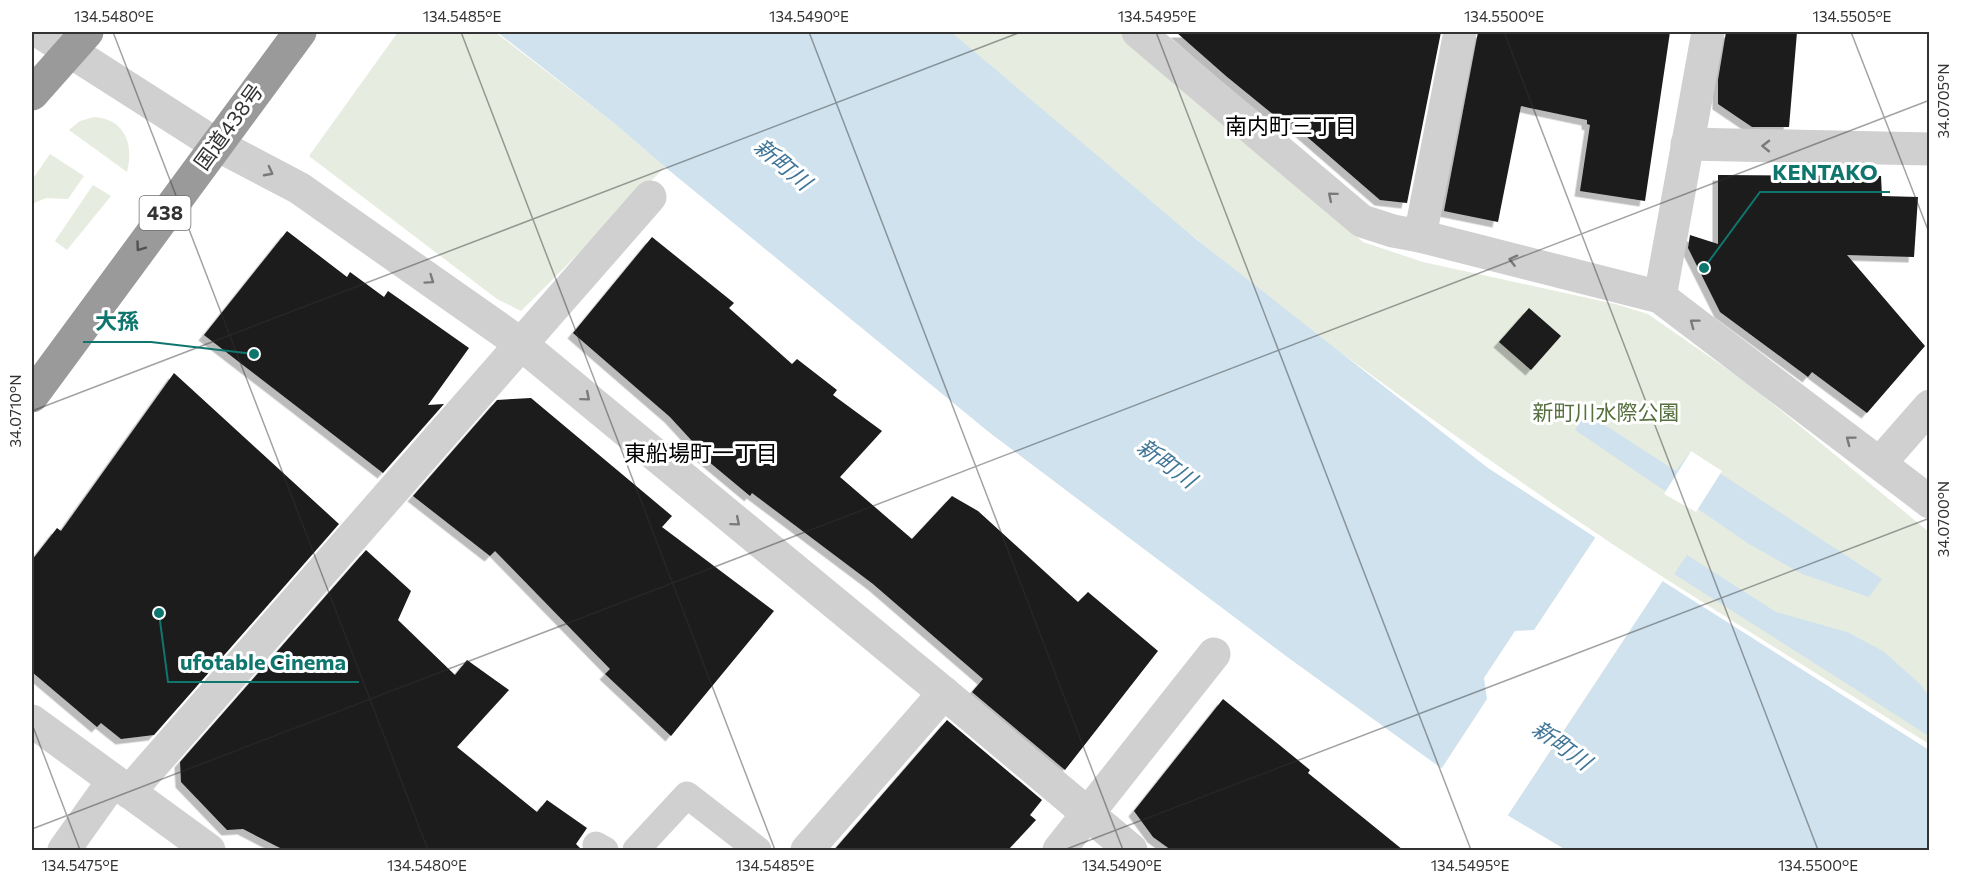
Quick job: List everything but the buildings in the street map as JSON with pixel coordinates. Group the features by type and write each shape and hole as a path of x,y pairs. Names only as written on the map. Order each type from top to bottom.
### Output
{"highway":[{"name":"国道438号","path":"32,396 300,32"},
{"path":"32,94 78,40"}],"street":[{"path":"40,32 78,40 217,145 299,188 521,344 1131,850"},
{"path":"1138,32 1362,221 1393,231 1660,297 1929,502"},
{"path":"1420,236 1460,32"},
{"path":"1660,297 1708,32"},
{"path":"1688,144 1929,149"},
{"path":"64,850 521,344 650,197"},
{"path":"1880,463 1929,406"},
{"path":"1059,850 1214,654"},
{"path":"807,850 944,693"},
{"path":"32,721 209,850"}],"lane":[{"path":"636,850 687,795 758,850"}],"green space":[{"path":"398,32 495,32 615,124 665,167 521,311 497,299 309,156"},
{"name":"新町川水際公園","path":"950,32 1121,32 1363,242 1423,262 1615,304 1648,314 1750,385 1929,532 1929,744 1626,553 1507,472 1390,388 1248,281"},
{"path":"94,117 113,122 125,135 129,152 127,172 69,130 80,121"},
{"path":"50,154 84,176 68,199 46,198 32,204 32,180"},
{"path":"93,185 111,196 67,250 55,241"}],"water":[{"name":"新町川","path":"497,32 951,32 1196,239 1488,468 1929,750 1929,850 1566,850 1502,812 1290,659 990,433 615,124"},
{"path":"1586,413 1676,471 1689,453 1882,579 1869,597 1802,574 1749,544 1698,509 1662,489 1575,430"},
{"path":"1687,555 1776,612 1847,632 1883,651 1920,684 1929,696 1929,736 1674,574"}],"pier":[{"path":"1691,451 1722,471 1696,512 1664,494"},
{"path":"1597,535 1664,579 1506,818 1440,771 1487,699 1484,678 1515,631 1534,630"}],"place":[{"name":"KENTAKO","path":"1704,268"},
{"name":"大孫","path":"254,354"},
{"name":"ufotable Cinema","path":"159,613"}],"district":[{"name":"南内町三丁目","path":"1291,126"},
{"name":"東船場町一丁目","path":"701,453"}]}
